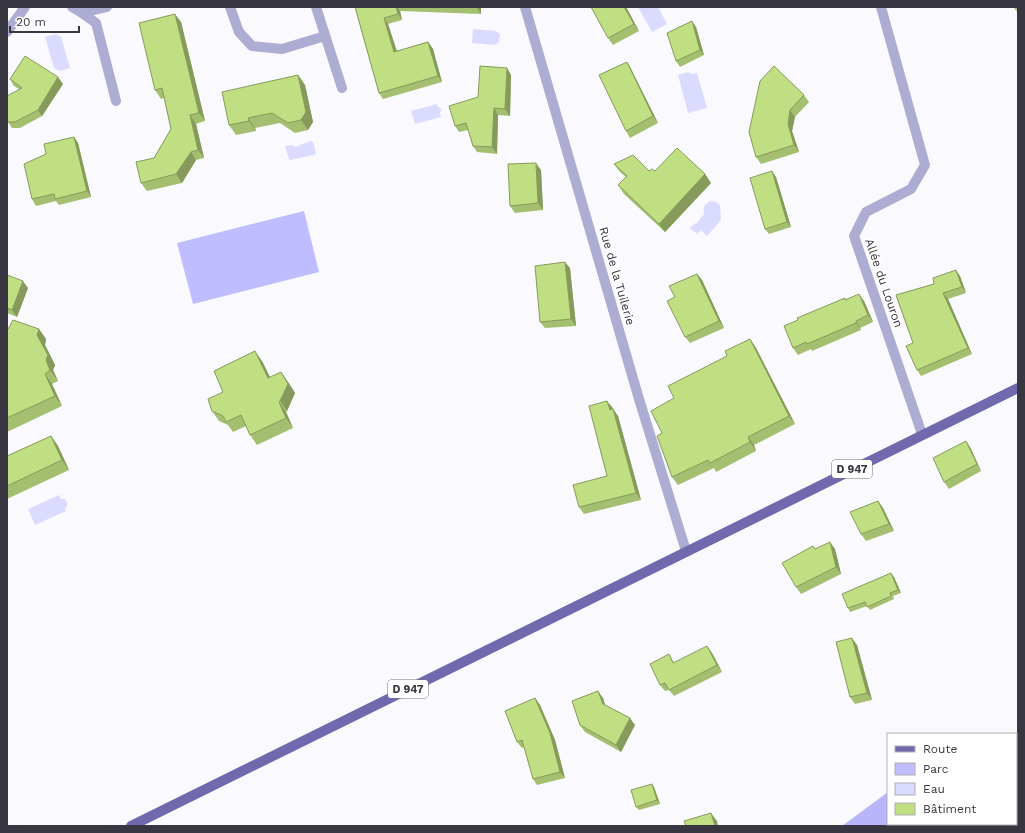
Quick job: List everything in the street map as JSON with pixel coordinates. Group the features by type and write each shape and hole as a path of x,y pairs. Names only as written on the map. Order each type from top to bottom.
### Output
{"main road":[{"name":"D 947","path":"131,826 922,434 1018,388"}],"street":[{"path":"7,32 25,7"},
{"path":"72,7 96,23 116,101"},
{"path":"82,13 107,7"},
{"path":"230,7 239,32 252,46 282,49 326,36"},
{"path":"316,7 342,88"},
{"name":"Rue de la Tuilerie","path":"525,7 686,551"},
{"name":"Allée du Louron","path":"881,7 925,165 911,189 866,212 854,236 922,434"}],"green space":[{"path":"304,211 319,272 193,304 177,243"}],"shaded area":[{"path":"887,793 887,825 1017,825 1017,810 1018,811 1018,826 842,826"}],"water":[{"path":"638,7 658,7 667,24 652,32"},
{"path":"473,29 496,31 500,34 499,42 495,45 472,43"},
{"path":"56,34 61,37 70,68 60,71 54,68 45,37"},
{"path":"688,72 691,74 697,73 707,108 688,113 678,75"},
{"path":"437,104 438,107 442,109 440,113 441,117 415,124 411,111"},
{"path":"311,141 313,142 316,153 314,155 289,159 285,146 293,145 295,147"},
{"path":"710,201 716,202 720,205 721,220 707,236 701,230 697,234 690,228 695,223 696,224 704,214 704,206"},
{"path":"59,495 61,499 65,499 67,503 65,508 66,511 35,525 28,509"}],"building":[{"path":"355,7 396,7 398,14 384,18 394,52 428,42 438,76 379,93"},
{"path":"591,7 624,7 634,24 608,38"},
{"path":"175,14 199,113 190,115 198,150 191,152 176,174 141,183 136,162 154,158 171,129 162,88 155,90 139,23"},
{"path":"692,21 700,50 676,61 667,33"},
{"path":"25,56 58,77 38,110 15,122 8,122 7,96 22,88 10,79"},
{"path":"627,62 653,116 626,131 599,75"},
{"path":"480,66 507,68 505,109 494,108 492,147 473,146 466,123 455,126 449,106 478,97"},
{"path":"774,66 804,95 790,110 788,124 794,145 756,157 749,132 760,81"},
{"path":"298,75 306,112 301,120 288,123 272,113 248,118 249,121 229,125 222,92"},
{"path":"74,137 87,191 55,199 54,194 32,199 24,164 46,154 44,144"},
{"path":"677,148 705,174 659,224 618,185 627,176 614,164 633,155 649,171 652,169 655,171"},
{"path":"536,163 538,203 510,206 508,164"},
{"path":"772,171 787,222 765,229 750,178"},
{"path":"565,262 571,319 540,322 535,266"},
{"path":"956,270 962,287 943,293 968,348 917,370 906,346 913,343 896,295 934,284 933,278"},
{"path":"697,274 719,321 685,337 667,301 675,297 669,286"},
{"path":"7,275 23,281 12,310 7,308"},
{"path":"859,294 868,315 856,321 856,323 807,344 806,342 793,348 784,326 798,320 797,318 845,298 845,300"},
{"path":"13,320 39,329 37,335 48,355 46,360 50,370 45,374 55,396 7,418 7,331"},
{"path":"750,339 789,416 748,437 750,442 710,463 708,460 672,477 657,436 662,433 651,411 674,398 668,386 727,356 725,351"},
{"path":"255,351 268,378 281,372 288,384 279,402 286,418 250,435 241,415 226,422 223,416 212,411 208,399 223,392 214,371"},
{"path":"607,401 610,410 613,409 636,493 579,507 573,485 607,476 589,406"},
{"path":"51,436 62,460 7,486 7,456"},
{"path":"966,441 977,464 944,482 933,458"},
{"path":"878,501 889,524 861,534 850,512"},
{"path":"830,542 836,567 796,587 782,563 813,546 815,549"},
{"path":"891,573 898,590 890,593 891,596 867,607 865,602 848,608 842,594"},
{"path":"852,638 867,693 850,697 836,642"},
{"path":"707,646 717,665 669,690 665,683 660,685 650,664 669,654 673,663"},
{"path":"598,691 603,704 630,718 616,745 580,725 572,701"},
{"path":"535,698 550,733 560,772 533,779 522,740 517,742 505,711"},
{"path":"652,784 657,800 636,807 631,790"},
{"path":"711,813 715,826 686,826 684,821"}]}
